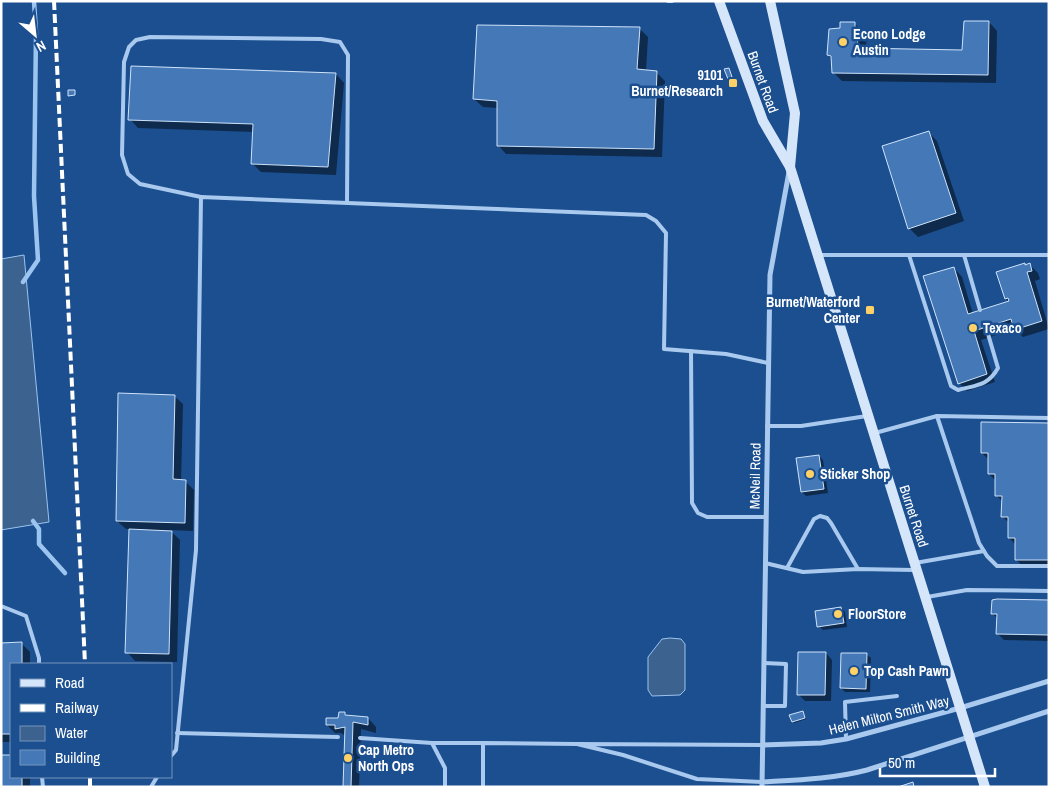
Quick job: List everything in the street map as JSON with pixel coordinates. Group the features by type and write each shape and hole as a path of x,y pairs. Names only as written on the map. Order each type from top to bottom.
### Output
{"main road":[{"name":"Burnet Road","path":"719,1 763,121 790,168 985,787"},
{"name":"Burnet Road","path":"770,1 795,113 790,168"}],"street":[{"name":"McNeil Road","path":"762,784 770,275 790,168"},
{"name":"Helen Milton Smith Way","path":"762,746 821,743 846,739 960,708 1049,681"},
{"path":"762,784 848,775 1049,711"}],"lane":[{"path":"347,203 348,55 340,42 293,38 150,37 136,40 129,47 124,62 122,155 128,174 140,184 201,196 347,203 646,215 656,221 666,233 664,349 726,354 768,363"},
{"path":"172,755 176,750 196,550 201,196"},
{"path":"816,255 1049,255"},
{"path":"909,255 951,386 958,390 988,382 998,368 986,327"},
{"path":"964,255 980,310"},
{"path":"691,351 692,503 698,513 707,517 766,517"},
{"path":"767,426 801,426 868,416"},
{"path":"873,433 937,416 1049,418"},
{"path":"937,416 984,552 997,566 1049,566"},
{"path":"787,568 814,519 820,516 827,518 831,523 858,569"},
{"path":"765,563 803,572 915,566 984,552"},
{"path":"925,597 967,590 1049,591"},
{"path":"1,606 26,616 39,663"},
{"path":"763,706 785,706 786,664 764,663"},
{"path":"846,739 845,702 897,696"},
{"path":"177,733 338,737"},
{"path":"360,738 432,743 762,746"},
{"path":"432,743 445,768 445,787"},
{"path":"483,744 483,787"},
{"path":"577,744 623,755 697,779 762,784"}],"water":[{"path":"24,255 49,522 1,530 1,259"},
{"path":"662,639 681,639 685,644 685,690 680,695 652,696 648,690 648,657"}],"building":[{"name":"Econo Lodge Austin","path":"964,21 989,21 988,75 832,73 831,56 827,55 829,29 840,28 840,22 855,22 855,29 859,29 857,48 962,50"},
{"path":"477,25 640,27 637,69 657,71 654,149 497,146 497,101 473,99"},
{"path":"131,66 336,73 328,167 251,164 253,124 128,120"},
{"path":"729,68 732,77 728,79 724,69"},
{"path":"68,90 75,90 75,95 68,96"},
{"path":"929,131 956,213 908,229 882,146"},
{"path":"1025,263 1025,265 1030,263 1032,271 1027,272 1042,321 1014,330 1011,319 974,331 987,374 958,384 923,276 954,267 968,314 1009,301 1008,298 1005,299 996,272"},
{"path":"118,393 175,395 173,479 186,480 185,523 116,521"},
{"path":"981,422 1049,423 1049,560 1015,560 1015,538 1008,538 1008,517 1001,517 1002,496 995,496 995,474 988,474 988,453 981,453"},
{"name":"Sticker Shop","path":"819,455 824,489 801,492 796,458"},
{"path":"129,529 172,531 169,654 125,653"},
{"path":"992,600 1049,600 1049,635 996,634 997,614 991,614"},
{"path":"841,607 844,623 817,627 815,611"},
{"path":"22,642 22,663 10,663 10,734 1,734 1,643"},
{"path":"798,652 826,652 825,695 797,695"},
{"name":"Top Cash Pawn","path":"841,653 867,653 866,689 840,688"},
{"path":"803,711 805,718 792,722 789,715"},
{"name":"Cap Metro North Ops","path":"339,712 345,712 345,715 368,717 368,725 353,722 351,787 343,787 345,727 335,729 335,725 326,725 326,718 338,718"},
{"path":"1,755 10,755 10,778 22,778 22,787 1,787"},
{"path":"913,782 914,787 898,787"}],"waterway":[{"path":"23,282 38,260 34,196 36,32 34,1"},
{"path":"33,521 39,529 39,544 65,573"}],"railway":[{"path":"54,1 85,663"},
{"path":"90,778 90,787"}],"place":[{"name":"Econo Lodge Austin","path":"843,42"},
{"name":"9101 Burnet/Research","path":"733,83"},
{"name":"Burnet/Waterford Center","path":"870,310"},
{"name":"Texaco","path":"973,328"},
{"name":"Sticker Shop","path":"810,474"},
{"name":"FloorStore","path":"838,614"},
{"name":"Top Cash Pawn","path":"854,671"},
{"name":"Cap Metro North Ops","path":"348,758"}]}
